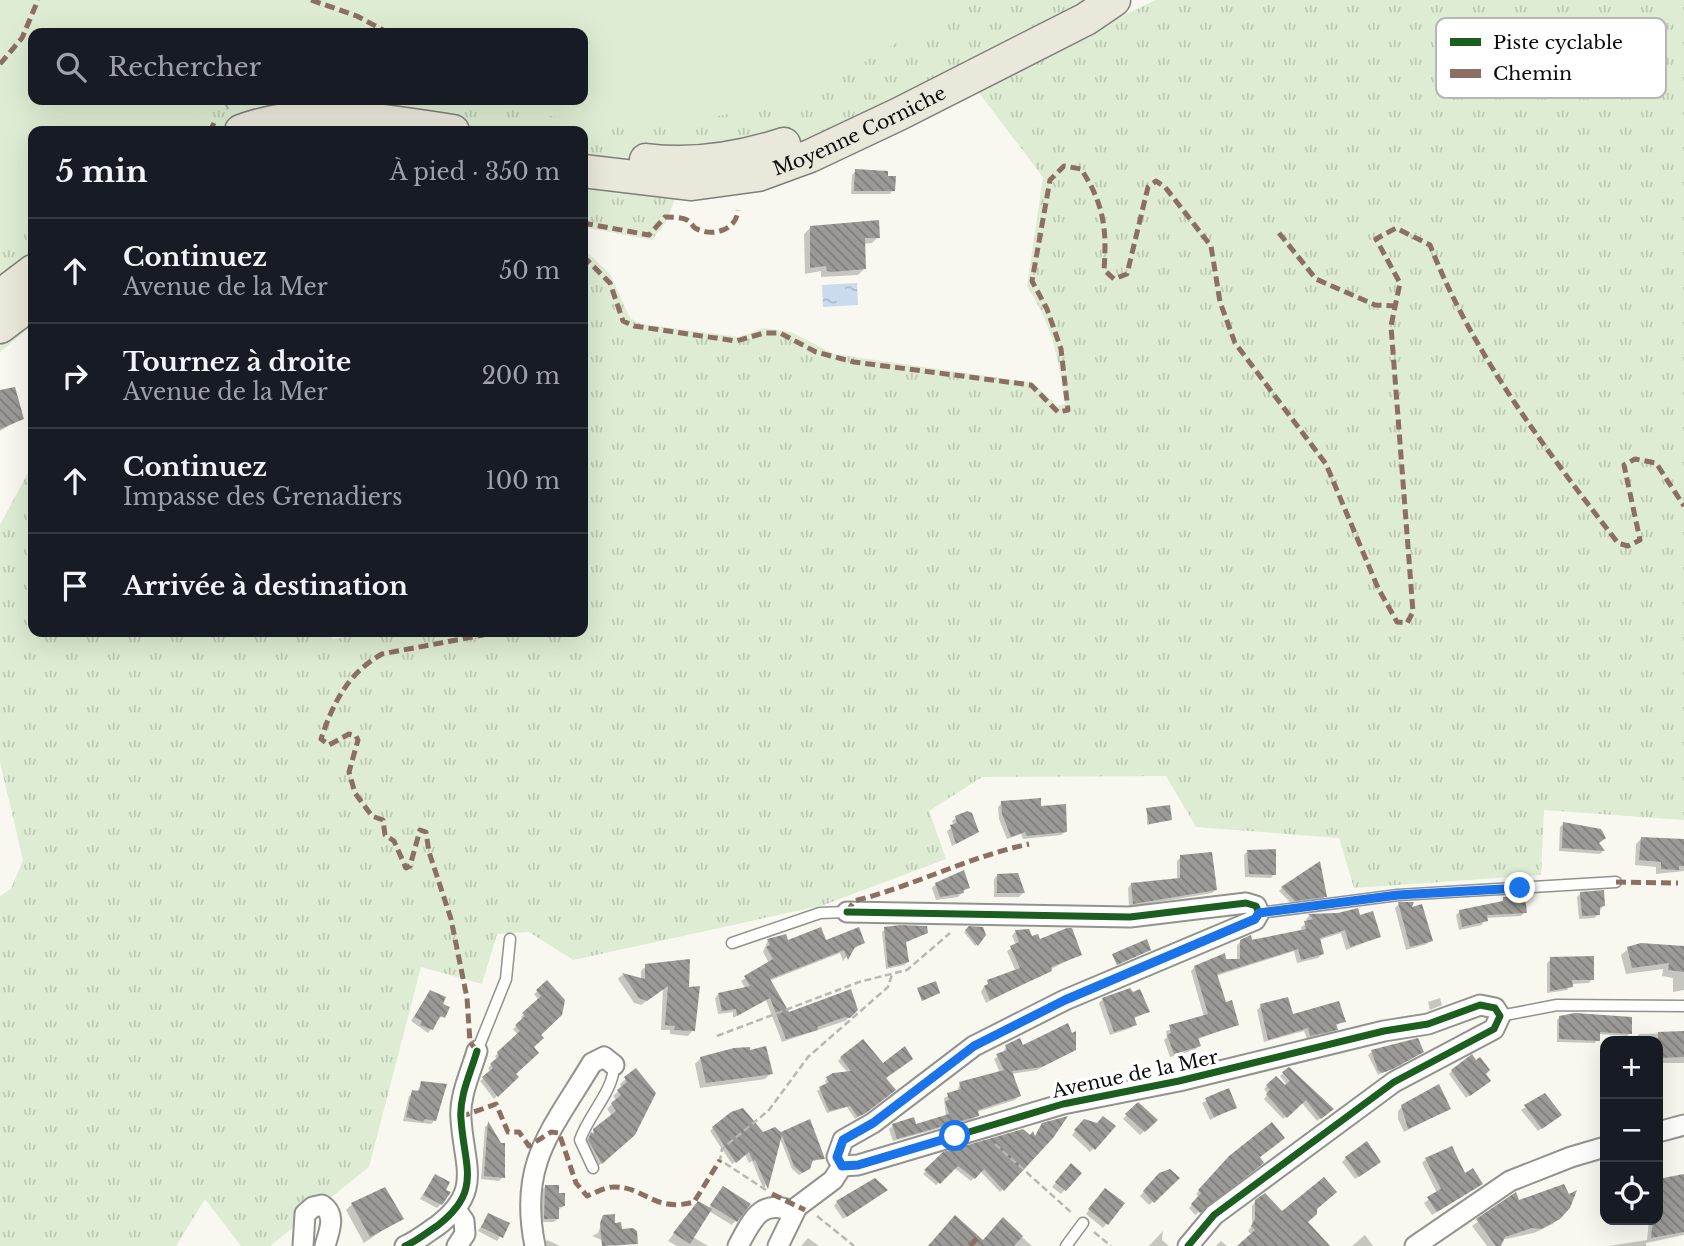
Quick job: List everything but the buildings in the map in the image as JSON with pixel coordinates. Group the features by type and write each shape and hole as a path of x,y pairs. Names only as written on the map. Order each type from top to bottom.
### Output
{"main road":[{"name":"Moyenne Corniche","path":"588,151 656,161 692,162 757,153 826,127 963,63 1082,0"},
{"name":"Moyenne Corniche","path":"588,173 692,184 733,180 782,167 899,114 1086,19 1114,0"},
{"path":"232,125 325,116 358,117 419,126"},
{"path":"0,296 28,275"},
{"path":"0,327 28,306"}],"street":[{"path":"778,1246 801,1211 833,1180 842,1166 837,1157 843,1140 873,1123 974,1046 1065,1000 1255,919 1259,913 1256,906 1246,903 1130,917 847,912"},
{"name":"Avenue de la Mer","path":"842,1166 858,1165 1063,1104 1179,1081 1384,1031 1429,1024 1480,1005 1495,1008 1500,1016"},
{"path":"1188,1246 1214,1215 1394,1082 1494,1029 1500,1016"},
{"path":"405,1246 457,1211 465,1194 467,1165 460,1117 477,1051"},
{"path":"535,1246 530,1203 532,1175 538,1154 592,1063 604,1057 614,1065"},
{"path":"1663,1131 1684,1125"},
{"path":"1415,1246 1510,1181 1600,1149"},
{"path":"303,1246 306,1214 313,1207 322,1205 328,1209 332,1219 325,1246"},
{"path":"738,1246 751,1221 762,1210 773,1206 801,1211"},
{"path":"457,1211 464,1221 465,1234 457,1246"}],"lane":[{"path":"1259,913 1398,895 1616,882"},
{"path":"732,943 820,913 847,912"},
{"path":"477,1051 506,979 510,939"},
{"path":"1500,1016 1557,1005 1684,1006"},
{"path":"593,1168 580,1140 614,1075 614,1065"},
{"path":"1066,1246 1083,1223"}],"path":[{"path":"226,105 232,125"},
{"path":"718,1036 859,982 907,970 974,913"},
{"path":"772,1194 720,1160 722,1149 769,1111 808,1057 888,987 892,974"},
{"path":"979,1129 1111,1246"},
{"path":"801,1211 854,1246"}],"green space":[{"path":"0,0 1127,0 1114,9 1116,19 1156,0 1684,0 1684,820 1544,810 1541,875 1354,888 1339,838 1196,827 1166,776 982,777 929,811 946,859 824,905 573,960 529,932 497,934 482,984 421,967 369,1167 270,1246 241,1246 205,1199 176,1246 0,1246 0,896 11,889 23,860 0,762 0,525 28,473 28,637 588,637 588,253 610,274 630,318 641,324 739,337 764,328 791,332 834,354 1033,383 1058,406 1065,404 1053,343 1043,314 1027,287 1043,177 979,93 837,161 771,187 677,194 666,222 652,240 588,228 588,126 28,126 28,329 0,352"},
{"path":"0,0 969,0 790,106 624,128 483,105 588,105 588,28 28,28 28,105 226,105 160,126 28,126 28,215 0,236"}],"water":[{"path":"857,283 858,305 823,307 822,285"}],"marked path":[{"path":"0,64 22,38 38,0"},
{"path":"311,0 357,16 379,28"},
{"path":"588,261 610,283 623,321 634,326 736,341 764,333 780,333 816,352 854,362 1031,385 1058,412 1068,410 1061,349 1047,309 1032,281 1050,180 1064,166 1081,169 1095,194 1102,217 1104,270 1114,279 1127,274 1148,187 1156,181 1165,187 1211,246 1220,302 1235,343 1326,464 1378,588 1397,622 1407,623 1413,612 1391,326 1400,283 1376,239 1396,228 1430,245 1447,286 1489,363 1538,437 1618,543 1628,546 1640,540 1624,465 1635,459 1656,463 1684,506"},
{"path":"588,224 649,235 665,217 673,217 687,220 702,231 716,232 733,223 738,210"},
{"path":"1279,233 1316,279 1375,305 1398,306"},
{"path":"472,637 382,654 370,662 343,690 321,739 329,745 349,734 356,736 358,740 349,772 355,793 372,816 383,820 385,835 394,841 406,868 410,866 420,830 426,832 429,852 451,919 467,998 470,1042 477,1051"},
{"path":"847,912 854,901 898,888 984,856 1029,844"},
{"path":"1616,882 1678,883"},
{"path":"460,1117 496,1104 508,1132 519,1132 529,1146 551,1132 559,1133 576,1183 587,1196 613,1187 633,1190 669,1204 694,1202 720,1160"},
{"path":"772,1194 805,1210"},
{"path":"970,1246 978,1237"}],"cycle path":[{"path":"847,912 1130,917 1246,903 1256,906 1259,913 1255,920 1065,1000 974,1046 873,1123 843,1140 837,1157 842,1166 858,1165 1063,1104 1179,1081 1384,1031 1428,1024 1480,1005 1495,1008 1500,1016 1494,1029 1394,1082 1214,1215 1188,1246"},
{"path":"405,1246 437,1226 451,1213 461,1201 466,1189 467,1165 461,1110 477,1051"}],"route":[{"path":"955,1136 858,1165 842,1166 837,1157 843,1140 873,1123 974,1046 1065,1000 1255,919 1259,913 1398,895 1520,888"}]}
